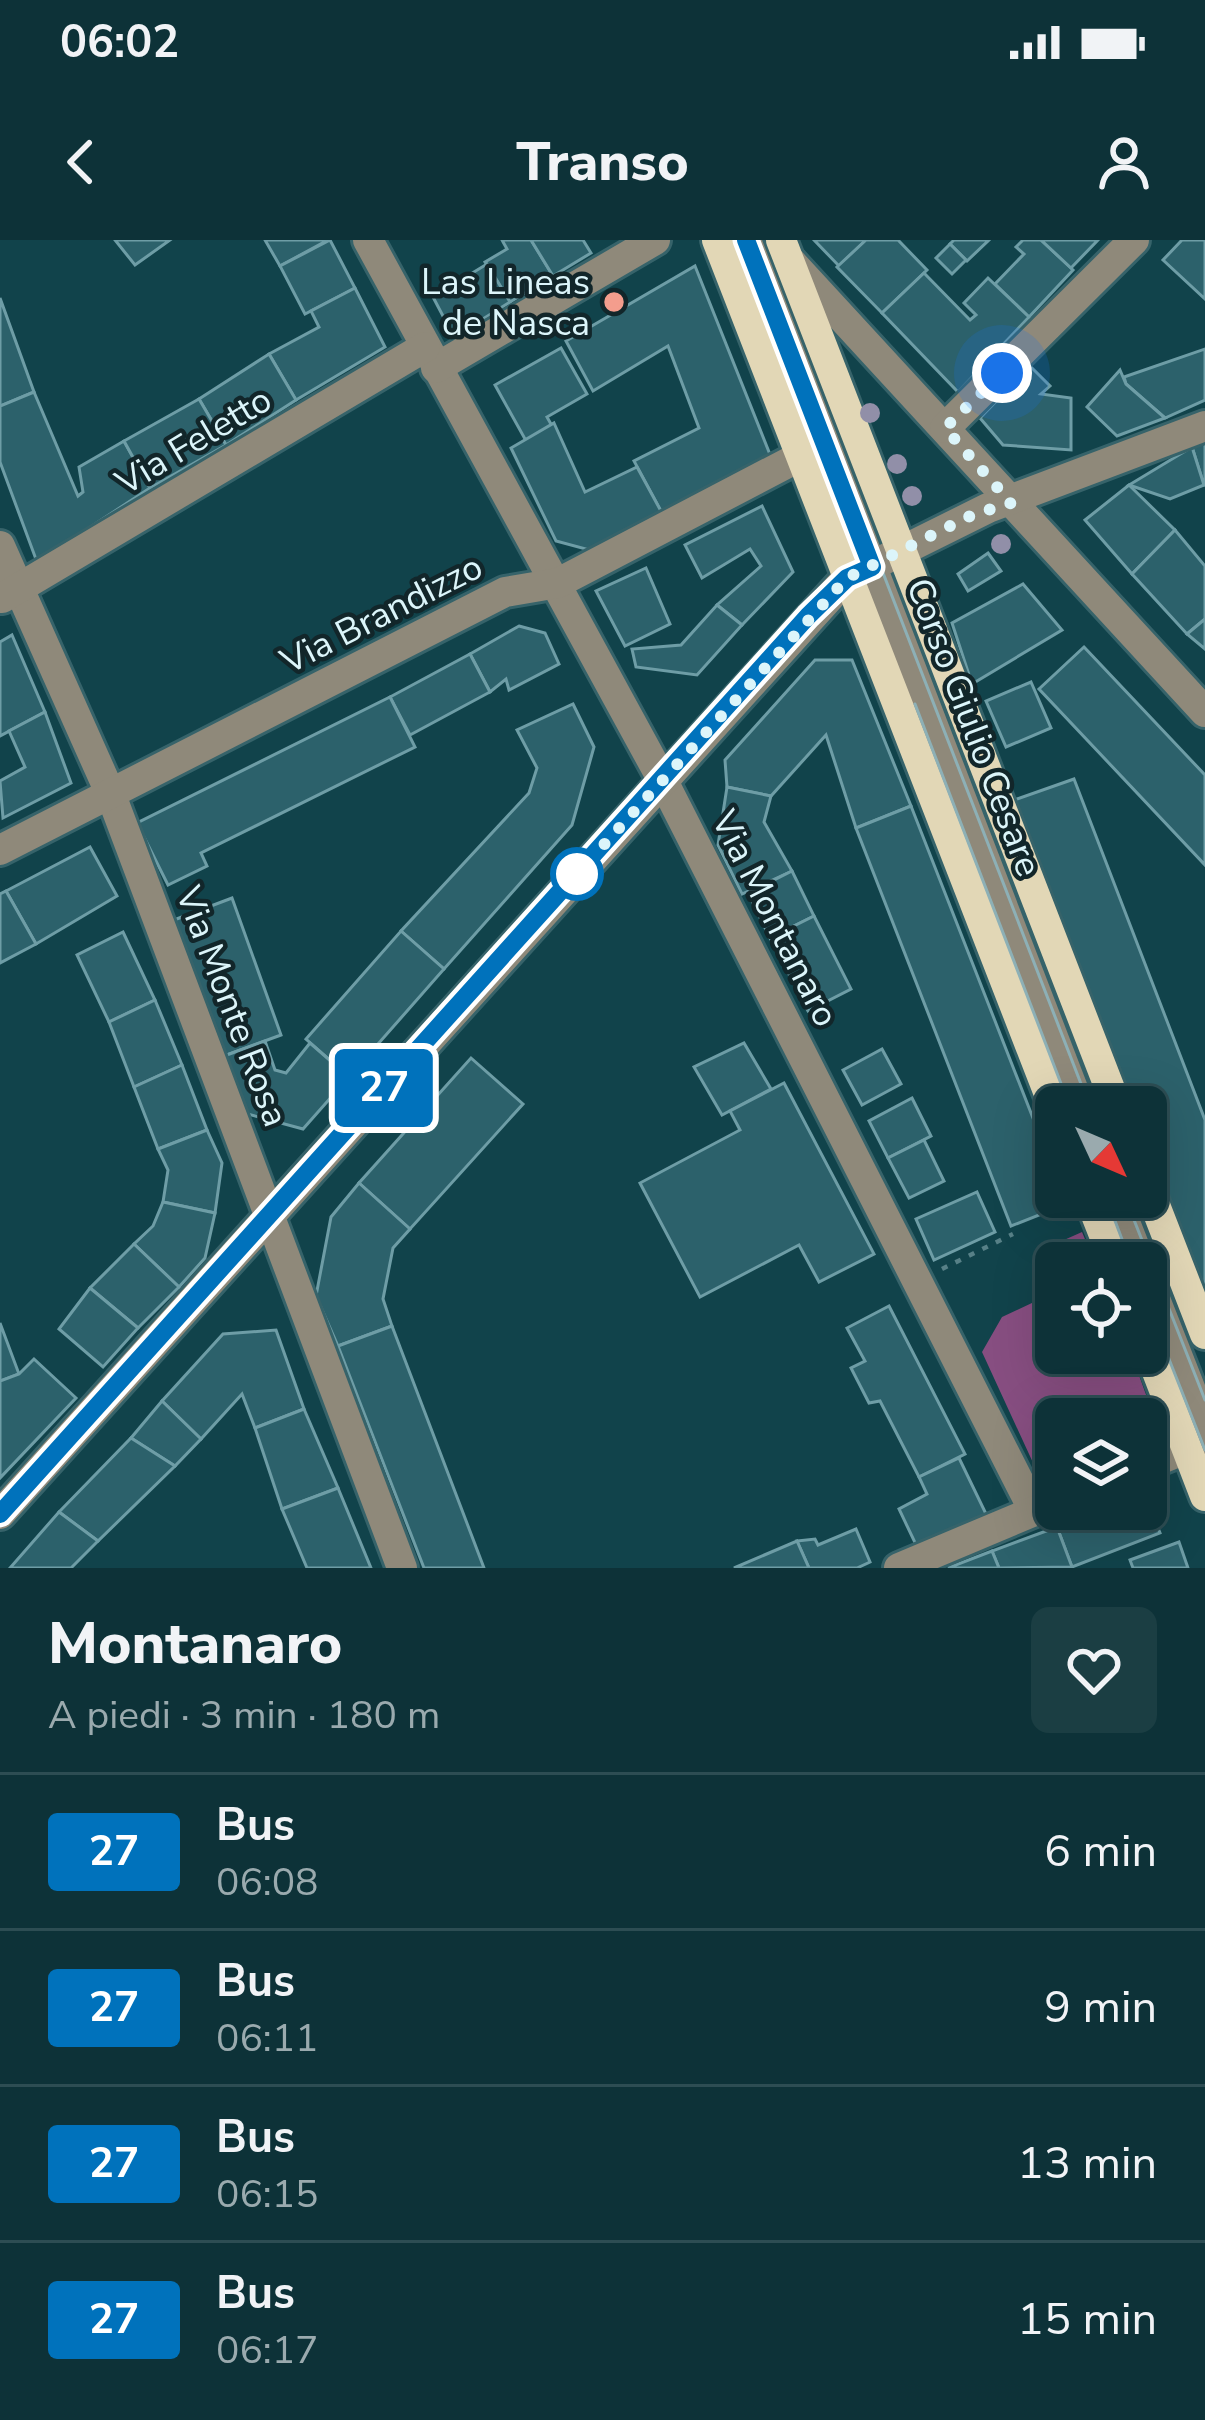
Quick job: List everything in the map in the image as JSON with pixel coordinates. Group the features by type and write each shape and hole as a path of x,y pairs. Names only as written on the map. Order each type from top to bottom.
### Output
{"main road":[{"path":"717,240 799,457 859,573"},
{"name":"Corso Giulio Cesare","path":"785,250 1109,1086"},
{"name":"Corso Giulio Cesare","path":"859,573 1046,1086"},
{"path":"1160,1218 1205,1334"},
{"path":"1164,1374 1199,1438 1205,1496"}],"street":[{"name":"Via Montanaro","path":"368,240 662,779 916,1281 1035,1489"},
{"name":"Via Feletto","path":"8,594 431,358 655,240"},
{"name":"Corso Giulio Cesare","path":"746,240 859,573 1071,1086"},
{"path":"945,428 1133,240"},
{"path":"785,250 1205,712"},
{"path":"0,1514 662,779 859,573 972,515 1205,426"},
{"name":"Via Brandizzo","path":"0,850 505,592 558,583 799,457"},
{"name":"Via Monte Rosa","path":"0,546 8,594 111,795 402,1568"},
{"path":"1167,1340 1199,1438 1167,1454"},
{"path":"898,1568 1035,1510"}],"path":[{"path":"916,1281 1012,1234"}],"shaded area":[{"path":"1082,1232 1086,1242 1060,1242"},
{"path":"1035,1302 1035,1374 1139,1374 1147,1398 1035,1398 1035,1467 982,1352 1002,1317"}],"building":[{"path":"115,240 170,240 135,265"},
{"path":"265,240 328,240 280,266"},
{"path":"330,240 355,288 305,314 280,266"},
{"path":"502,240 531,240 553,276 510,302 485,262 507,249"},
{"path":"531,240 583,240 591,253 553,276"},
{"path":"814,240 866,240 839,266"},
{"path":"866,240 898,240 927,270 882,313 837,267"},
{"path":"989,240 967,261 950,244"},
{"path":"1023,240 1041,240 1073,270 1029,317 995,284 1024,254 1016,247"},
{"path":"1041,240 1098,240 1071,268"},
{"path":"1182,240 1205,240 1205,299 1163,260"},
{"path":"950,244 966,260 952,274 936,258"},
{"path":"487,264 510,302 454,337 433,297"},
{"path":"695,266 771,457 662,513 634,461 699,428 668,346 593,391 566,341"},
{"path":"924,273 970,320 976,315 964,303 988,278 1029,317 958,392 882,313"},
{"path":"355,288 385,347 296,400 269,354 319,327 311,311"},
{"path":"0,298 34,392 0,406"},
{"path":"561,348 587,394 547,417 556,433 530,448 495,385"},
{"path":"1205,349 1205,400 1165,418 1126,384 1124,377"},
{"path":"269,354 296,400 226,445 199,399"},
{"path":"1030,366 1050,386 1041,394 1071,398 1071,450 1003,445 980,418"},
{"path":"1120,370 1126,384 1165,418 1117,436 1087,407"},
{"path":"34,392 78,496 83,492 79,467 124,441 150,488 37,562 0,462 0,406"},
{"path":"199,399 226,445 150,488 124,441"},
{"path":"554,423 585,492 637,467 662,513 593,551 556,541 511,448"},
{"path":"1205,443 1205,485 1204,485 1192,447"},
{"path":"1192,447 1204,485 1170,499 1129,485"},
{"path":"1129,485 1175,530 1132,574 1085,520"},
{"path":"762,506 793,572 742,625 717,605 761,566 750,549 702,578 685,545"},
{"path":"1175,530 1205,566 1205,619 1187,634 1132,574"},
{"path":"988,553 1001,571 968,591 958,574"},
{"path":"646,568 670,624 625,646 596,591"},
{"path":"1023,584 1062,630 972,684 952,623"},
{"path":"717,605 742,625 697,675 636,667 632,649 681,645"},
{"path":"1205,619 1205,649 1187,634"},
{"path":"519,626 545,633 559,664 509,690 506,679 490,692 470,654"},
{"path":"12,635 45,712 0,736 0,642"},
{"path":"1084,647 1205,775 1205,865 1039,689"},
{"path":"470,654 490,692 410,735 390,697"},
{"path":"815,660 852,660 911,806 856,828 826,735 771,796 727,787 725,760"},
{"path":"1031,682 1051,728 1006,747 986,701"},
{"path":"390,697 415,747 201,853 207,866 168,885 137,823"},
{"path":"573,704 594,747 572,825 444,969 401,931 529,793 537,768 517,730"},
{"path":"45,712 71,783 3,818 0,781 25,767 9,731"},
{"path":"1074,779 1205,1120 1205,1290 1167,1193 1167,1086 1126,1086 1014,800"},
{"path":"727,787 771,796 764,822 792,871 742,894 718,845"},
{"path":"911,806 1035,1123 1035,1217 1011,1226 856,828"},
{"path":"90,847 117,896 36,944 6,891"},
{"path":"792,871 814,916 770,938 748,893"},
{"path":"6,891 36,944 0,963 0,894"},
{"path":"232,898 281,1035 224,1056 174,920"},
{"path":"814,916 851,989 808,1011 770,938"},
{"path":"401,931 444,969 349,1077 306,1039"},
{"path":"123,932 155,1000 109,1022 77,955"},
{"path":"155,1000 182,1065 134,1087 109,1022"},
{"path":"265,1041 275,1070 286,1073 310,1043 349,1077 303,1129 244,1113 224,1056"},
{"path":"744,1043 771,1089 722,1115 694,1067"},
{"path":"882,1049 901,1084 862,1105 843,1070"},
{"path":"471,1058 523,1104 410,1229 359,1183"},
{"path":"182,1065 207,1130 158,1149 134,1087"},
{"path":"784,1083 874,1254 819,1282 799,1245 700,1297 640,1183 740,1130 730,1111"},
{"path":"912,1098 931,1136 888,1158 869,1121"},
{"path":"207,1130 222,1163 215,1213 163,1202 168,1170 158,1149"},
{"path":"924,1140 944,1181 909,1198 888,1158"},
{"path":"359,1183 410,1229 393,1248 383,1299 392,1326 338,1346 316,1296 331,1217"},
{"path":"977,1192 995,1232 934,1260 916,1219"},
{"path":"163,1202 215,1213 205,1258 179,1287 134,1244 153,1226"},
{"path":"134,1244 179,1287 138,1328 90,1288"},
{"path":"90,1288 138,1328 103,1367 59,1329"},
{"path":"889,1306 965,1454 919,1477 880,1401 869,1403 851,1368 865,1361 847,1328"},
{"path":"0,1323 19,1374 0,1381"},
{"path":"392,1326 484,1568 424,1568 338,1346"},
{"path":"276,1330 304,1409 255,1428 242,1394 201,1439 162,1401 223,1334"},
{"path":"34,1359 76,1398 0,1478 0,1381 19,1374"},
{"path":"162,1401 201,1439 175,1466 131,1438"},
{"path":"304,1409 338,1488 282,1509 255,1428"},
{"path":"131,1438 175,1466 98,1541 59,1512"},
{"path":"959,1458 988,1518 919,1551 899,1509 927,1494 919,1477"},
{"path":"338,1488 371,1568 307,1568 282,1509"},
{"path":"59,1512 98,1541 71,1568 10,1568"},
{"path":"856,1529 870,1562 857,1568 809,1568 797,1541 815,1539 818,1545"},
{"path":"1058,1530 1159,1530 1160,1533 1072,1567"},
{"path":"1058,1530 1072,1567 999,1568 992,1551"},
{"path":"797,1541 809,1568 734,1568"},
{"path":"1179,1542 1188,1568 1133,1568 1130,1560"},
{"path":"992,1551 999,1568 948,1568"}],"tram line":[{"path":"754,240 1082,1086"},
{"path":"778,352 825,475"},
{"path":"915,704 1062,1086"},
{"path":"1114,1218 1123,1242"},
{"path":"1133,1218 1205,1400"},
{"path":"1167,1354 1205,1450"}],"bus line":[{"name":"27","path":"0,1514 808,616 847,578 872,567 746,240"}],"place":[{"name":"Las Lineas de Nasca","path":"614,302"}],"route":[{"path":"577,874 569,883 847,578 972,515 1011,503 945,428 1002,373"}]}
